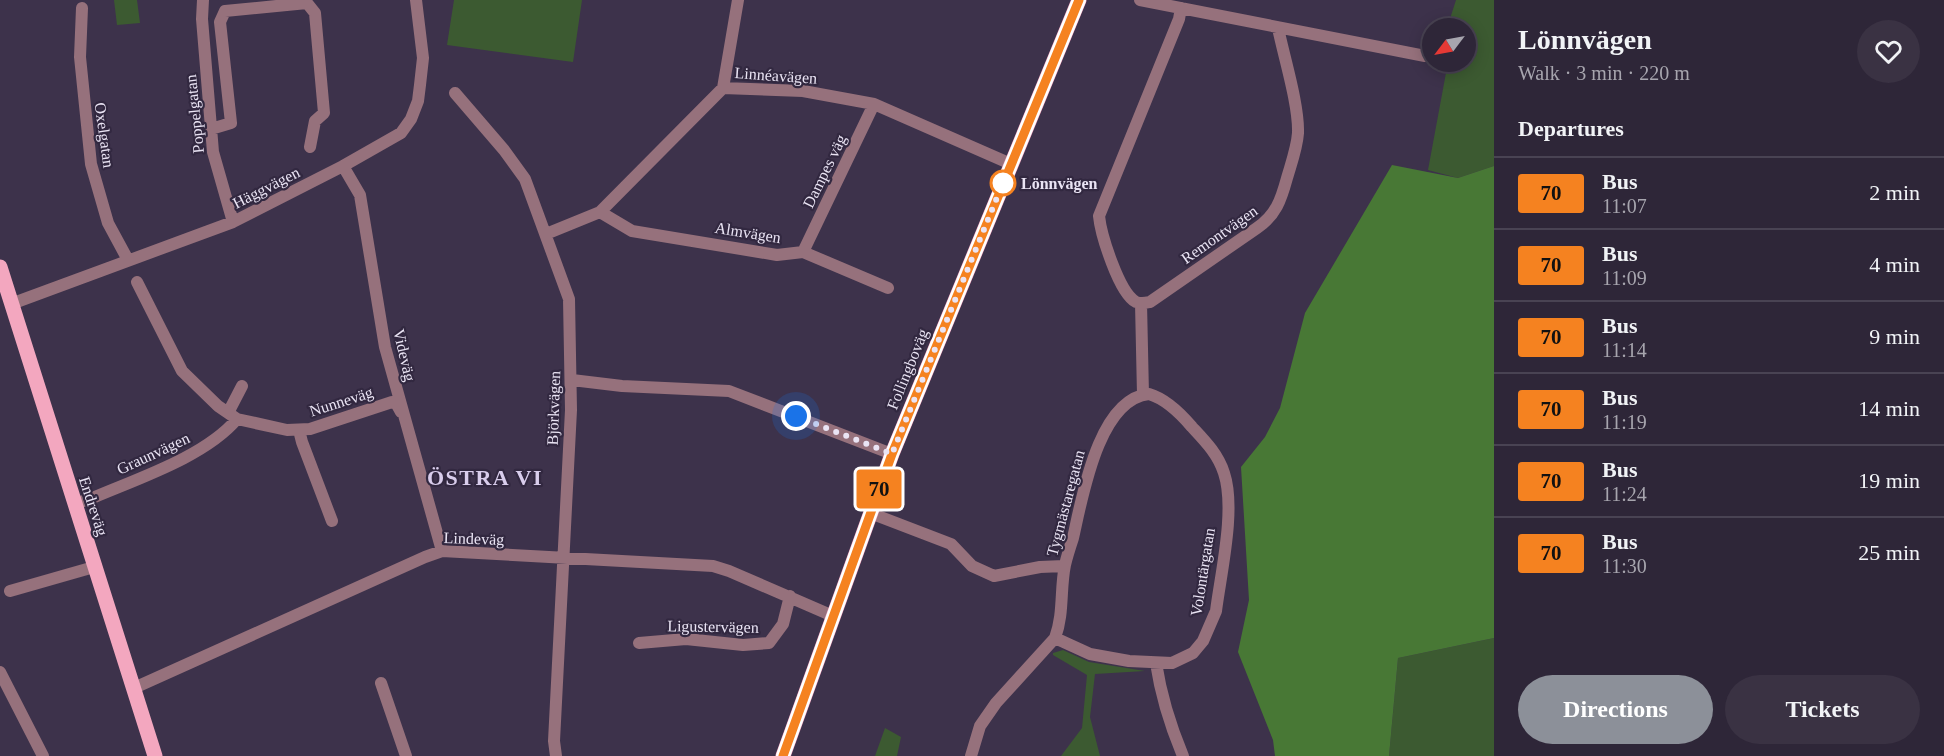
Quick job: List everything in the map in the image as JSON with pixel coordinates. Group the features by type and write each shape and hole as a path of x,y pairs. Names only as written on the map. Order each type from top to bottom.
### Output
{"main road":[{"name":"Follingboväg","path":"783,756 892,454 1079,0"},
{"name":"Endreväg","path":"0,267 155,756"}],"street":[{"name":"Poppelgatan","path":"203,0 202,19 213,152 233,222"},
{"name":"Häggvägen","path":"11,304 233,222 343,166 401,133 411,119 418,101 423,58 416,0"},
{"path":"723,88 738,0"},
{"path":"1140,0 1422,55"},
{"path":"211,129 231,123 220,22 225,10 307,3 315,13 324,113 315,120 310,147"},
{"name":"Oxelgatan","path":"82,8 79,29 80,57 91,164 108,224 128,260"},
{"path":"1143,395 1141,303 1135,302 1121,285 1100,228 1099,216 1179,19 1181,8"},
{"name":"Remontvägen","path":"1141,303 1150,302 1269,220 1276,210 1290,170 1298,134 1278,28"},
{"name":"Linnéavägen","path":"546,234 600,212 723,88 803,91 874,104 1011,164"},
{"name":"Björkvägen","path":"455,93 504,150 525,179 569,299 572,380 554,741 556,756"},
{"name":"Dampes väg","path":"803,252 874,104"},
{"name":"Videväg","path":"343,166 360,195 385,347 442,551"},
{"name":"Almvägen","path":"600,212 632,231 777,255 803,252 888,288"},
{"name":"Nunneväg","path":"138,282 182,371 233,416 287,430 299,430 310,429 392,402 396,403 405,418"},
{"path":"572,380 622,386 729,391 892,454"},
{"path":"233,416 242,386"},
{"name":"Tygmästaregatan","path":"1055,638 1061,613 1064,566 1083,488 1098,446 1117,415 1128,403 1143,395"},
{"name":"Volontärgatan","path":"1143,395 1160,397 1208,444 1224,473 1229,506 1216,610 1206,634 1193,653 1172,663 1156,663"},
{"name":"Graunvägen","path":"74,504 117,488 189,455 225,433 233,416"},
{"path":"299,430 332,520"},
{"path":"870,513 951,544 972,566 994,576 1040,567 1064,566"},
{"name":"Lindeväg","path":"134,688 442,551 713,566 790,596 833,616"},
{"path":"10,591 94,567"},
{"name":"Ligustervägen","path":"639,643 686,639 743,645 769,643 783,624 790,596"},
{"path":"971,756 980,726 996,703 1055,638 1090,654 1156,663 1169,722 1183,756"},
{"path":"0,672 43,756"},
{"path":"381,683 406,756"}],"green space":[{"path":"114,0 137,0 140,23 117,25"},
{"path":"454,0 582,0 573,62 447,45"},
{"path":"1456,0 1494,0 1494,166 1458,178 1428,170 1446,72 1476,72 1476,18 1450,18"},
{"path":"1392,165 1458,178 1494,166 1494,638 1398,658 1389,756 1275,756 1273,740 1238,652 1249,600 1241,467 1265,437 1280,408 1305,313"},
{"path":"1494,638 1494,756 1389,756 1398,658"},
{"path":"1063,650 1089,662 1145,671 1095,674 1090,717 1100,756 1061,756 1082,728 1087,675 1053,655"},
{"path":"885,728 901,737 897,756 875,756"}],"bus line":[{"name":"70","path":"783,756 892,454 1079,0"}],"place":[{"name":"Lönnvägen","path":"1003,183"}],"district":[{"name":"ÖSTRA VI","path":"485,477"}],"route":[{"path":"796,416 892,454 1003,183"}]}
